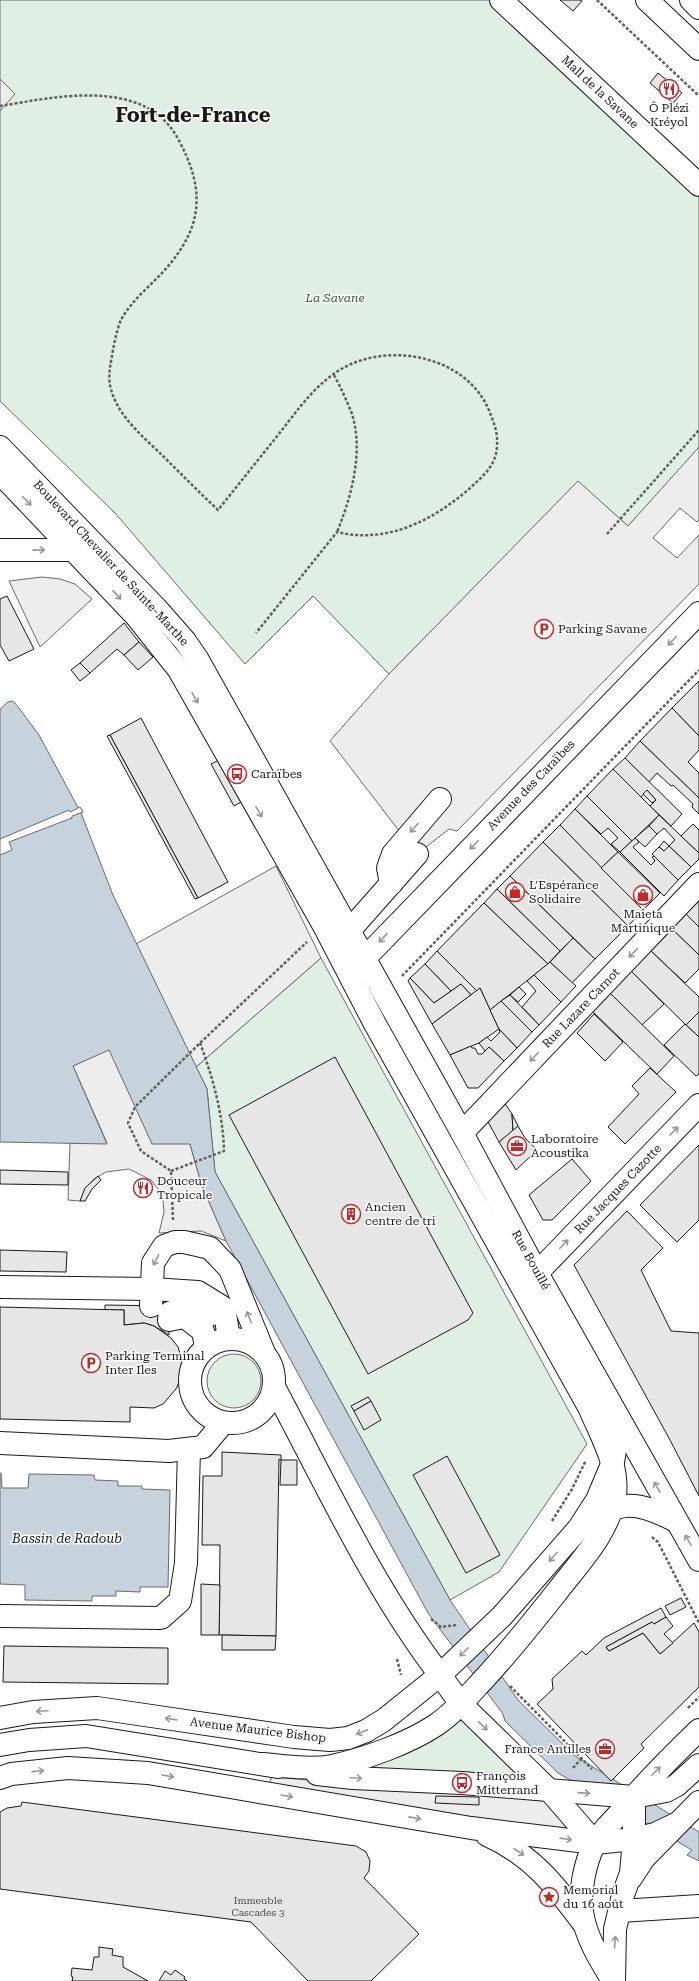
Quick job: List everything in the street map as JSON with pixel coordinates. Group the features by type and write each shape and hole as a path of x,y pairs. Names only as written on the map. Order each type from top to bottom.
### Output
{"main road":[{"name":"Mall de la Savane","path":"501,0 699,185"},
{"path":"647,0 699,49"},
{"path":"660,0 699,37"},
{"path":"691,0 699,8"},
{"name":"Boulevard Chevalier de Sainte-Marthe","path":"0,447 100,549 186,641 365,958"},
{"path":"0,473 136,616 179,670 323,924 375,1024 590,1409 613,1462 616,1482 615,1496 611,1509 595,1542 514,1647 461,1704 436,1725 401,1743 332,1766 308,1767 263,1764"},
{"path":"0,550 100,549"},
{"name":"Avenue des Caraïbes","path":"365,958 699,613"},
{"path":"391,884 388,868 393,854 440,799"},
{"path":"349,931 417,854"},
{"name":"Rue Lazare Carnot","path":"462,1133 699,884"},
{"name":"Rue Bouillé","path":"365,958 537,1272 699,1560"},
{"name":"Rue Jacques Cazotte","path":"537,1272 699,1105"},
{"path":"160,1307 153,1263 164,1246 175,1242 184,1242 210,1248 230,1269 264,1353 270,1363 274,1375 274,1387 270,1400 262,1412 250,1420 236,1424 223,1423 210,1418 199,1409 192,1397 189,1384 191,1370 197,1357 219,1342 248,1342 254,1344 264,1353"},
{"path":"0,1287 160,1307 195,1304 210,1314 217,1324 219,1342"},
{"path":"160,1307 198,1292 224,1308 219,1342"},
{"path":"274,1387 375,1576 411,1637 461,1704 550,1791 594,1843"},
{"name":"Avenue Maurice Bishop","path":"0,1718 33,1712 97,1708 260,1733 330,1740 348,1738 366,1731 384,1720 440,1675 502,1616 579,1528 597,1500 613,1462 616,1432 610,1402"},
{"path":"0,1443 169,1451 203,1447 223,1423"},
{"path":"0,1616 161,1618 180,1601 186,1563 190,1449"},
{"name":"Avenue Maurice Bishop","path":"579,1528 599,1514 611,1509 633,1504 656,1510 676,1521"},
{"path":"614,1981 592,1944 582,1912 583,1882 594,1843 654,1772 699,1730"},
{"path":"0,1745 29,1740 86,1736 263,1764 308,1773 353,1778 462,1783 634,1797 666,1791 677,1785 699,1765"},
{"path":"0,1778 11,1774 68,1768 148,1773 471,1828 594,1843 634,1839 655,1834 676,1824"},
{"path":"630,1879 634,1839 634,1797"},
{"path":"614,1981 615,1936 624,1895 630,1879 644,1858 699,1802"},
{"path":"471,1828 514,1849 536,1865 585,1924"},
{"path":"620,1911 699,1906"}],"path":[{"path":"596,0 699,96"},
{"path":"0,106 61,97 109,97 130,101 147,107 162,118 175,134 185,152 194,175 198,195 194,221 182,249 164,271 133,303 122,319 113,348 109,370 115,401 132,425 218,510 293,416 320,385 343,368 362,360 390,355 415,357 444,365 469,382 487,404 496,430 497,444 494,460 488,471 450,505 434,516 415,525 390,533 348,535 337,532"},
{"path":"256,633 337,532 347,508 354,474 356,433 352,415 334,375"},
{"path":"607,534 699,430"},
{"path":"402,976 699,670"},
{"path":"171,1171 141,1151 128,1123 135,1108 200,1043 311,938"},
{"path":"171,1171 224,1151 224,1131 212,1076 200,1043"},
{"path":"171,1171 175,1242"},
{"path":"551,1521 572,1488 588,1455"},
{"path":"649,1534 658,1542 699,1623"},
{"path":"430,1618 441,1627 450,1627 461,1624"},
{"path":"514,1690 593,1770"},
{"path":"682,1714 699,1697"}],"green space":[{"name":"La Savane","path":"0,0 501,0 699,185 699,449 628,526 578,482 389,674 313,596 245,664 115,513 0,401"},
{"path":"321,958 587,1444 499,1572 450,1600 215,1172 207,1089 196,1067"},
{"path":"229,1354 239,1354 249,1358 257,1366 261,1376 261,1386 257,1396 249,1404 239,1408 229,1408 219,1404 211,1396 207,1386 207,1376 211,1366 219,1358"},
{"path":"460,1717 524,1781 345,1771"}],"shaded area":[{"path":"0,79 15,94 0,111"},
{"name":"Parking Savane","path":"699,447 699,520 697,522 680,508 653,538 677,558 699,535 699,584 457,831 449,829 417,854 330,741 389,674 578,481 628,526"},
{"path":"42,577 60,579 75,584 92,599 40,647 9,581"},
{"path":"276,866 321,958 196,1067 136,944"},
{"path":"109,1049 190,1144 202,1186 226,1241 201,1231 159,1233 164,1212 163,1201 158,1189 151,1180 129,1169 106,1172 94,1179 86,1188 80,1201 68,1200 70,1143 107,1143 73,1066"},
{"path":"272,1777 544,1799 549,1803 567,1829 474,1820 269,1783"}],"water":[{"path":"12,701 39,735 81,813 113,895 207,1089 215,1172 450,1600 518,1700 575,1756 699,1832 699,1861 687,1855 692,1850 558,1773 505,1721 503,1714 428,1613 226,1241 202,1186 190,1144 152,1144 109,1050 73,1066 107,1144 0,1142 0,709 8,702"},
{"name":"Bassin de Radoub","path":"0,1473 2,1488 28,1488 29,1474 94,1475 95,1480 118,1481 118,1486 142,1486 142,1489 170,1490 168,1587 140,1587 140,1592 116,1591 116,1596 92,1596 92,1601 25,1600 25,1585 0,1584"}],"pier":[{"path":"80,807 83,812 72,816 72,818 9,842 12,850 0,855 0,839 69,810 70,812"}],"building":[{"path":"560,0 580,0 582,1 573,11"},
{"path":"658,73 682,93 673,103 650,83"},
{"path":"7,596 34,649 9,661 0,645 0,599"},
{"path":"124,623 139,642 124,655 117,649 90,673 80,663"},
{"path":"139,642 153,657 138,670 124,655"},
{"path":"80,663 90,673 80,681 71,670"},
{"path":"699,681 699,736 672,708"},
{"path":"672,708 699,736 699,750 688,762 699,773 699,798 640,741"},
{"path":"141,718 228,882 198,898 110,735"},
{"path":"110,735 198,898 195,899 107,736"},
{"path":"640,741 699,798 699,814 692,807 693,804 673,785 671,786 657,773 649,782 625,758"},
{"path":"625,758 682,814 671,826 650,806 656,800 647,790 641,797 613,769"},
{"path":"219,760 241,802 234,806 211,764"},
{"path":"613,769 659,815 632,841 587,796"},
{"path":"647,790 656,800 652,803 643,794"},
{"path":"587,796 632,841 620,852 611,844 618,838 608,828 601,834 575,809"},
{"path":"575,809 618,852 601,868 560,825"},
{"path":"659,815 699,853 699,859 691,867 669,846 675,840 664,828 657,834 649,826"},
{"path":"693,824 699,830 699,853 681,836"},
{"path":"560,825 643,910 628,926 543,842"},
{"path":"649,826 657,834 645,847 635,838"},
{"path":"635,838 639,842 633,847 651,865 655,861 652,857 654,856 678,880 664,896 620,852"},
{"path":"664,841 669,846 664,851 659,847"},
{"path":"543,842 628,926 595,959 510,876"},
{"path":"669,846 691,867 678,880 652,854 659,847 664,851"},
{"path":"618,852 660,893 643,910 601,868"},
{"path":"510,876 573,938 560,951 497,889"},
{"path":"497,889 560,951 548,964 484,903"},
{"path":"699,901 699,927 686,914"},
{"path":"484,903 548,964 490,1010 480,988 477,991 437,951"},
{"path":"686,914 699,927 699,955 672,929"},
{"path":"672,929 699,955 699,969 685,983 651,951"},
{"path":"573,938 595,959 572,983 550,962"},
{"path":"437,951 477,991 471,995 461,984 451,991 425,964"},
{"path":"651,951 699,997 699,1012 686,1025 631,971"},
{"path":"550,962 576,986 561,1002 534,975"},
{"path":"425,964 451,991 434,1003 410,978"},
{"path":"631,971 664,1004 642,1025 610,993"},
{"path":"534,975 561,1002 539,1025 522,1007 536,991 527,981"},
{"path":"410,978 434,1003 461,984 471,995 432,1024 408,981"},
{"path":"519,987 526,994 518,1002 510,995"},
{"path":"480,988 499,1029 479,1043 450,1055 432,1024"},
{"path":"610,993 674,1056 657,1074 592,1011"},
{"path":"510,995 539,1025 532,1032 501,1001"},
{"path":"501,1001 532,1032 517,1048 499,1029 490,1010"},
{"path":"699,1012 699,1037 686,1025"},
{"path":"594,1014 623,1042 605,1061 577,1033"},
{"path":"685,1024 699,1037 699,1074 696,1076 664,1045"},
{"path":"499,1029 517,1048 504,1061 489,1047 485,1051 479,1043 487,1037 491,1041 500,1032"},
{"path":"471,1046 472,1048 475,1048 478,1054 482,1054 489,1047 504,1061 478,1088 468,1088 450,1055"},
{"name":"Ancien centre de tri","path":"335,1057 473,1313 468,1320 368,1374 229,1115"},
{"path":"650,1068 676,1092 625,1144 608,1127 639,1094 632,1086"},
{"path":"504,1102 512,1114 513,1131 499,1142 487,1120"},
{"path":"512,1114 518,1126 513,1131"},
{"name":"Laboratoire Acoustika","path":"518,1126 525,1138 537,1150 516,1170 499,1142"},
{"path":"699,1145 699,1220 677,1242 640,1205"},
{"path":"572,1159 591,1181 552,1220 543,1220 529,1195"},
{"path":"0,1170 68,1172 68,1185 0,1184"},
{"path":"98,1176 101,1180 92,1189 85,1201 80,1201 85,1188"},
{"path":"627,1211 663,1248 641,1270 671,1331 699,1333 699,1496 574,1265"},
{"path":"0,1250 67,1252 66,1272 0,1271"},
{"path":"105,1305 169,1306 169,1335 154,1326 144,1323 124,1325 124,1310 105,1310"},
{"name":"Parking Terminal Inter Iles","path":"0,1307 124,1310 124,1325 144,1323 154,1326 171,1338 178,1347 181,1357 183,1369 180,1380 176,1389 163,1404 154,1408 130,1407 130,1422 0,1419"},
{"path":"368,1397 371,1401 354,1411 351,1406"},
{"path":"371,1401 381,1420 364,1430 354,1411"},
{"path":"222,1452 281,1455 281,1460 279,1459 276,1636 219,1635 220,1545 202,1545 203,1476 222,1476"},
{"path":"447,1456 500,1555 466,1573 413,1475"},
{"path":"281,1460 297,1460 297,1485 280,1485"},
{"path":"201,1584 220,1585 219,1635 201,1635"},
{"path":"681,1598 686,1607 670,1615 665,1606"},
{"path":"661,1608 666,1617 654,1624 652,1622 606,1647 609,1651 643,1633 660,1654 694,1623 699,1632 699,1687 641,1744 644,1748 611,1781 537,1704 553,1689 552,1679 582,1651 586,1655 604,1638"},
{"path":"666,1617 673,1626 664,1634 673,1643 660,1654 643,1633 609,1651 606,1647 652,1622 654,1624"},
{"path":"222,1635 276,1636 275,1650 222,1650"},
{"path":"4,1646 168,1648 168,1684 3,1682"},
{"path":"436,1796 479,1797 479,1805 435,1803"},
{"path":"22,1802 356,1846 366,1852 370,1861 369,1871 364,1878 419,1934 371,1981 308,1981 251,1922 0,1889 0,1812 7,1808 21,1806"},
{"path":"99,1947 113,1949 112,1955 123,1957 123,1967 148,1981 72,1981 72,1968 92,1970 94,1957 99,1957"},
{"path":"175,1970 185,1977 184,1979 187,1981 159,1981 165,1971 171,1975"}],"place":[{"name":"Ô Plézi Kréyol","path":"669,89"},
{"name":"Parking Savane","path":"544,629"},
{"name":"Caraïbes","path":"237,774"},
{"name":"L'Espérance Solidaire","path":"515,892"},
{"name":"Maieta Martinique","path":"643,895"},
{"name":"Laboratoire Acoustika","path":"517,1146"},
{"name":"Douceur Tropicale","path":"143,1188"},
{"name":"Ancien centre de tri","path":"351,1214"},
{"name":"Parking Terminal Inter Iles","path":"91,1363"},
{"name":"France Antilles","path":"605,1749"},
{"name":"François Mitterrand","path":"462,1783"},
{"name":"Memorial du 16 août","path":"549,1897"}],"district":[{"name":"Fort-de-France","path":"193,115"}]}
